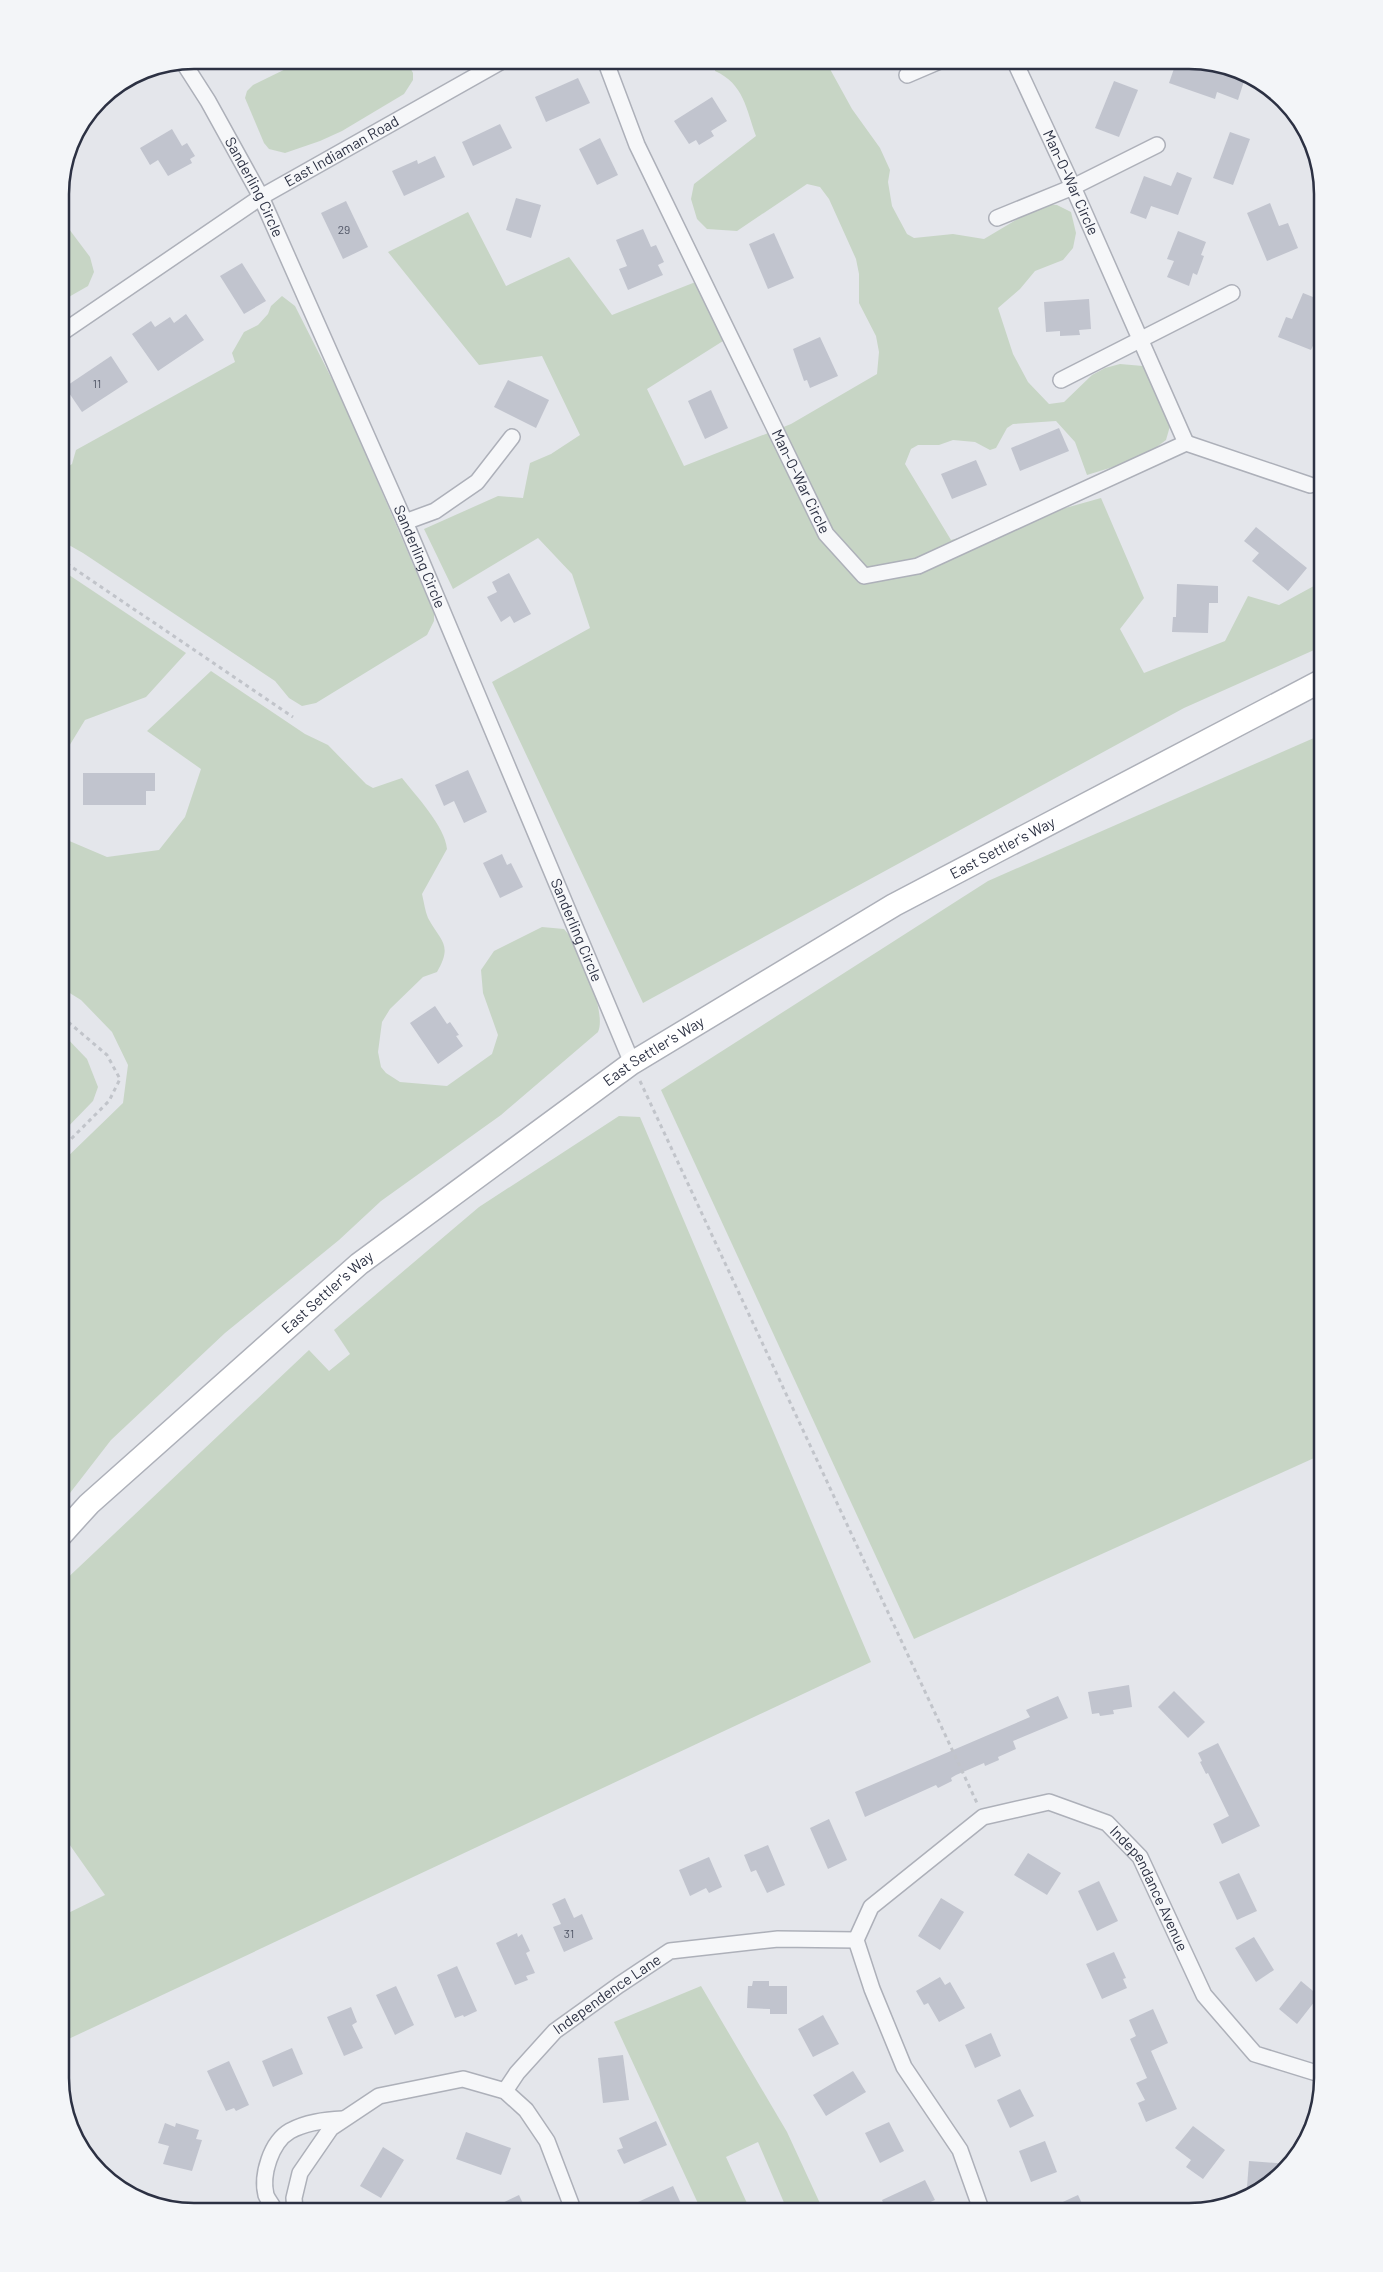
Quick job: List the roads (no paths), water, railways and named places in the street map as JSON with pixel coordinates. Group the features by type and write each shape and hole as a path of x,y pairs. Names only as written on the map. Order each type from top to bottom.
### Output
{"main road":[{"name":"East Settler's Way","path":"69,1526 89,1504 359,1264 632,1063 894,905 1314,685"}],"street":[{"name":"Sanderling Circle","path":"188,69 208,101 261,197 405,522 632,1063"},
{"name":"East Indiaman Road","path":"69,328 261,197 488,69"},
{"name":"Man-O-War Circle","path":"608,69 637,145 826,534 864,576 918,566 1186,443 1140,342 1074,187 1018,69"},
{"path":"908,75 922,69"},
{"path":"997,218 1074,187 1157,145"},
{"path":"1061,380 1140,342 1232,293"},
{"path":"405,522 435,511 477,482 512,436"},
{"path":"1186,443 1310,484"},
{"name":"Independance Avenue","path":"856,1940 872,1908 983,1817 1049,1802 1107,1823 1140,1857 1204,1995 1255,2054 1314,2073"},
{"name":"Independence Lane","path":"504,2091 517,2073 554,2031 618,1984 670,1951 778,1939 856,1940"},
{"path":"856,1940 872,1989 904,2067 960,2150 979,2203"},
{"path":"294,2203 300,2173 331,2128 379,2096 463,2079 504,2091 526,2110 547,2141 571,2203"},
{"path":"271,2203 266,2195 265,2172 276,2146 288,2132 319,2120 345,2119"}]}
